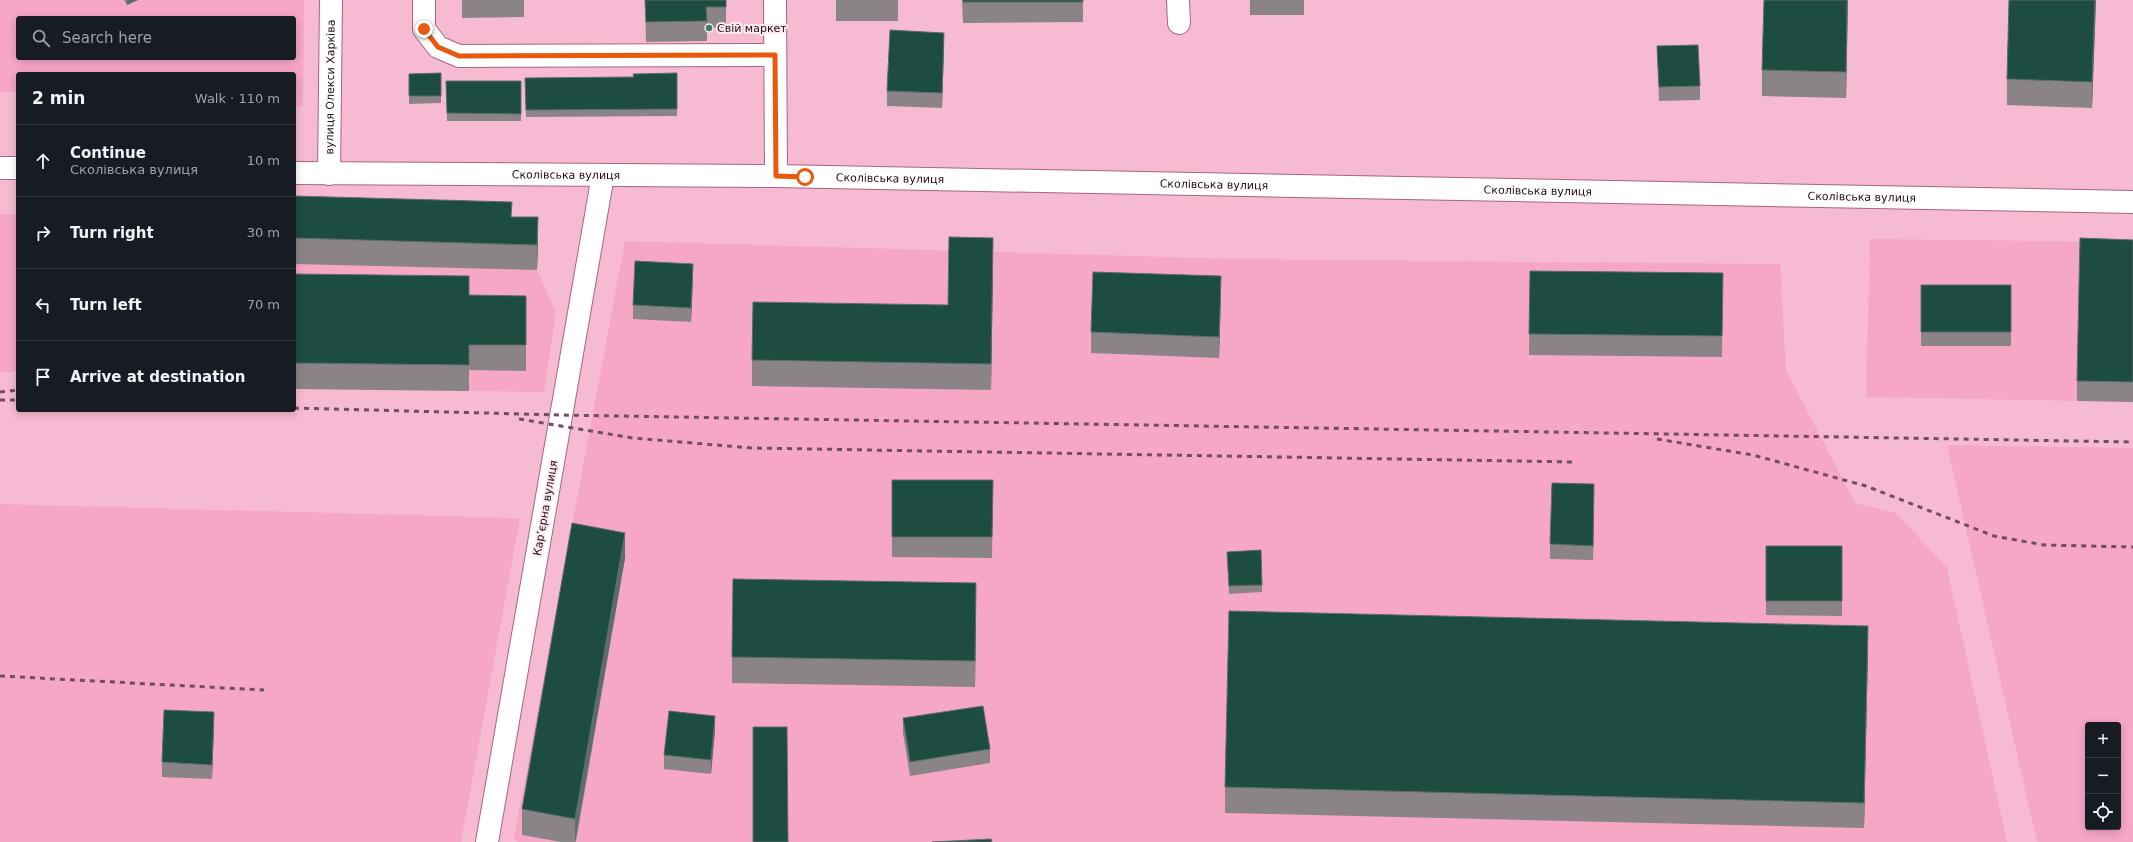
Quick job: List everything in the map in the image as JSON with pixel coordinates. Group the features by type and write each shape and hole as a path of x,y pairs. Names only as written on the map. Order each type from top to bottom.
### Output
{"street":[{"name":"вулиця Олекси Харківа","path":"329,174 331,0"},
{"path":"424,0 424,29 438,47 459,56 775,55"},
{"path":"775,0 776,176"},
{"path":"1178,0 1179,23"},
{"path":"0,168 16,168"},
{"name":"Сколівська вулиця","path":"296,173 776,176 2133,202"},
{"name":"Карʼєрна вулиця","path":"487,842 603,175"}],"shaded area":[{"path":"0,0 304,0 303,107 296,106 296,72 16,72 16,92 0,92"},
{"path":"0,214 16,214 16,371 0,373"},
{"path":"296,222 538,243 537,270 556,312 544,392 296,389"},
{"path":"1870,239 2133,242 2133,402 1866,397"},
{"path":"625,241 1238,259 1780,264 1786,370 1855,503 1896,513 1947,568 2007,842 517,842 514,837"},
{"path":"1947,445 2133,448 2133,842 2037,842"},
{"path":"0,504 520,518 461,842 0,842"}],"building":[{"path":"645,0 726,0 726,7 706,7 707,21 646,22"},
{"path":"963,0 1083,0 1083,2 963,2"},
{"path":"1764,0 1847,0 1846,72 1762,70"},
{"path":"2009,0 2095,0 2092,82 2007,79"},
{"path":"890,30 944,33 942,93 887,91"},
{"path":"1698,45 1700,86 1659,87 1657,46"},
{"path":"441,73 441,96 409,96 409,74"},
{"path":"677,73 677,109 526,110 525,78 634,77 633,74"},
{"path":"446,81 521,81 521,114 447,113"},
{"path":"296,196 512,202 511,217 538,217 537,245 296,238"},
{"path":"949,237 993,238 991,364 752,360 753,302 948,305"},
{"path":"2080,238 2133,240 2133,382 2077,381"},
{"path":"635,261 693,264 691,308 633,305"},
{"path":"1530,271 1723,273 1722,336 1529,334"},
{"path":"1093,272 1221,276 1219,337 1091,332"},
{"path":"296,274 469,276 469,295 526,296 526,345 469,345 469,365 296,363"},
{"path":"1921,285 2011,285 2011,332 1921,332"},
{"path":"892,480 993,480 992,537 892,537"},
{"path":"1552,483 1594,484 1593,546 1550,544"},
{"path":"572,523 625,533 575,819 522,809"},
{"path":"1766,546 1842,546 1842,601 1766,601"},
{"path":"1261,550 1262,585 1229,586 1227,552"},
{"path":"733,579 976,583 975,661 732,657"},
{"path":"1229,611 1868,626 1864,803 1225,787"},
{"path":"983,706 990,749 910,762 903,718"},
{"path":"164,710 214,712 212,765 162,762"},
{"path":"669,711 715,716 711,760 664,755"},
{"path":"753,727 787,727 788,842 753,842"},
{"path":"991,839 992,842 932,842"}],"railway":[{"path":"0,392 16,390"},
{"path":"0,400 16,400"},
{"path":"296,408 561,415 2133,442"},
{"path":"519,419 633,438 752,448 1574,462"},
{"path":"1657,439 1753,455 1866,486 1994,536 2044,545 2133,547"},
{"path":"0,676 264,690"}],"place":[{"name":"Свій маркет","path":"709,28"}],"route":[{"path":"424,29 438,47 459,56 775,55 776,176 805,177"}]}
